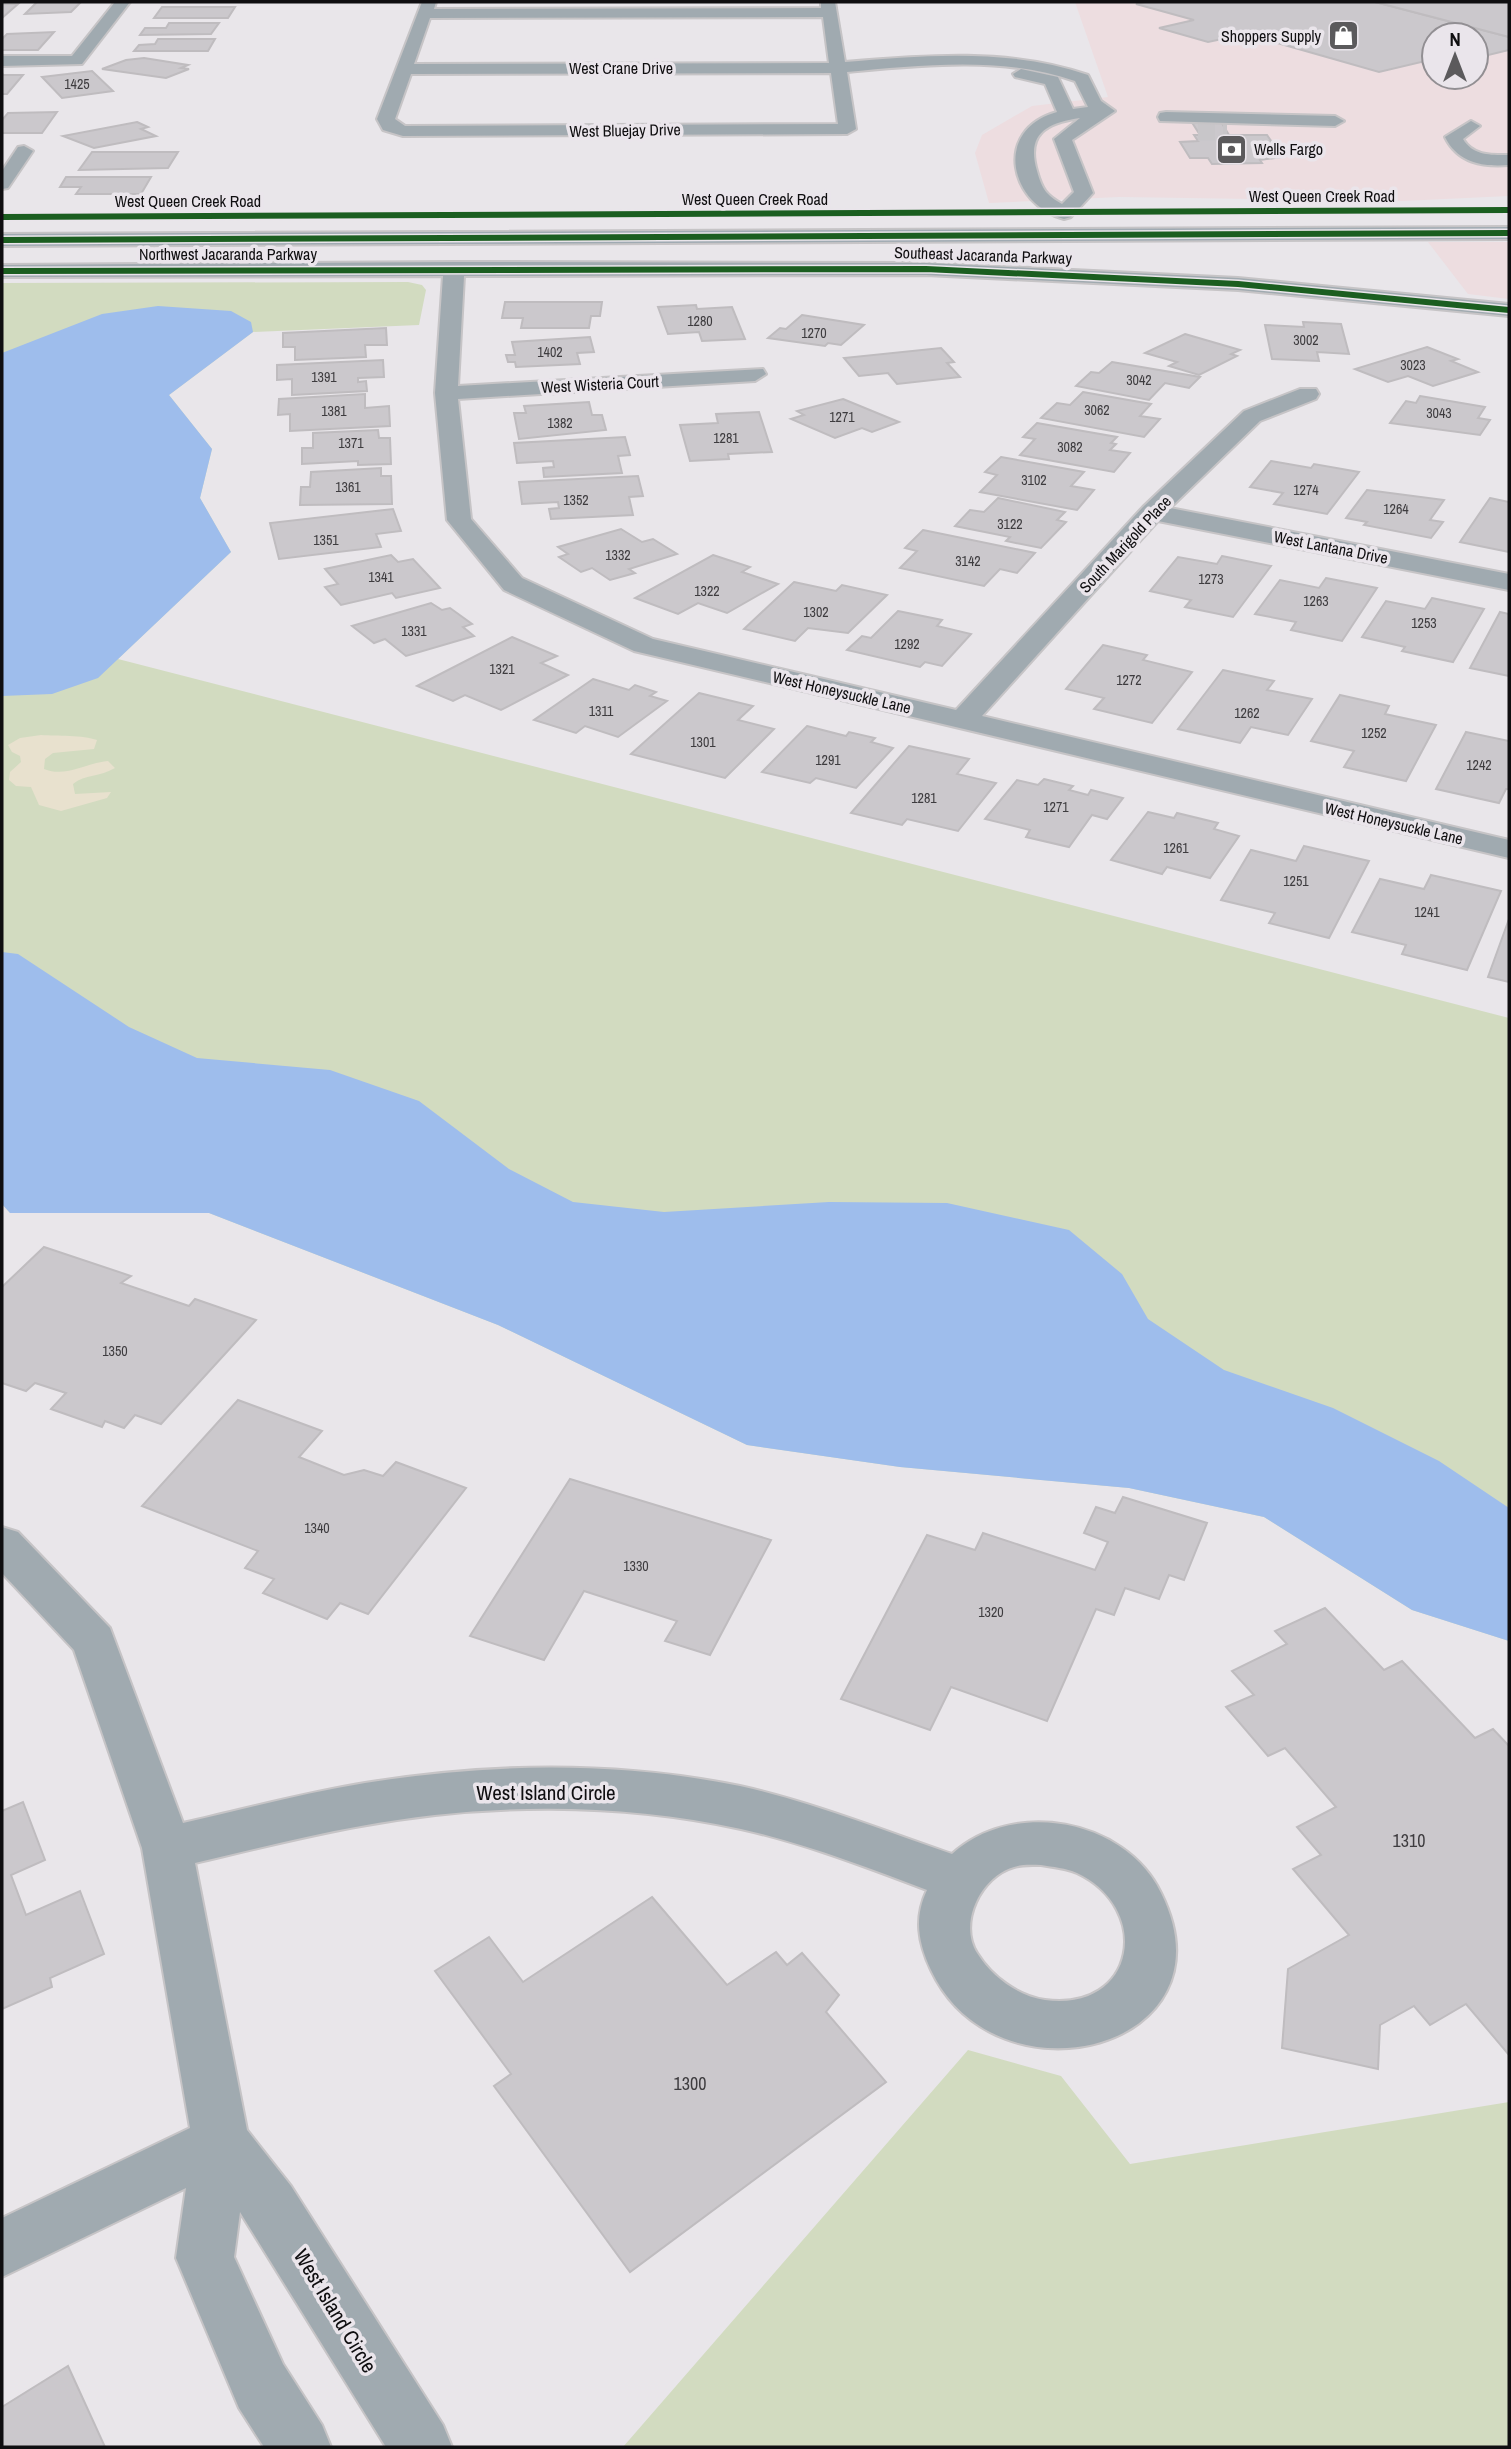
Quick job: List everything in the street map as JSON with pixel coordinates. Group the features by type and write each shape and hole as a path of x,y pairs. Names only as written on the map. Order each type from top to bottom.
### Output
{"main road":[{"name":"West Queen Creek Road","path":"2,218 1509,210"},
{"path":"2,240 1509,233"}],"street":[{"path":"2,61 76,61 124,2"},
{"path":"404,69 427,8 828,7 837,68"},
{"name":"West Crane Drive","path":"404,69 1044,65 1082,78 1094,104 1107,111"},
{"name":"West Crane Drive","path":"837,68 885,73 1032,74 1052,80 1067,115"},
{"name":"West Bluejay Drive","path":"404,69 386,119 389,126 403,131 847,129 837,68"},
{"path":"1070,235 1064,213 1036,194 1022,154 1023,143 1031,131 1045,121 1067,115 1107,111"},
{"path":"1064,213 1084,193 1063,139 1083,123 1107,111"},
{"path":"1196,128 1167,126 1288,117 1338,126 1224,128"},
{"path":"1471,126 1454,137 1464,152 1480,159 1509,160"},
{"path":"2,151 24,151 2,184"},
{"name":"Southeast Jacaranda Parkway","path":"454,268 810,267 983,270 1238,284 1509,310"},
{"name":"Northwest Jacaranda Parkway","path":"2,271 454,268"},
{"name":"West Honeysuckle Lane","path":"454,268 446,393 458,520 513,584 644,645 1509,849"},
{"name":"West Wisteria Court","path":"446,393 755,374"},
{"name":"South Marigold Place","path":"962,721 1153,512 1252,416 1308,394"},
{"name":"West Lantana Drive","path":"1153,512 1509,582"},
{"name":"West Island Circle","path":"2,1544 94,1641 167,1848 221,2142 205,2258 261,2386 300,2447"},
{"name":"West Island Circle","path":"167,1848 364,1804 466,1793 586,1789 713,1802 828,1833 960,1879"},
{"path":"2,2248 221,2142"},
{"name":"West Island Circle","path":"221,2142 271,2206 421,2447"}],"shaded area":[{"path":"1075,2 1509,2 1509,196 1402,201 1119,197 989,203 975,153 982,135 1032,106 1108,97"},
{"path":"1428,242 1509,242 1509,299 1468,294"}],"green space":[{"path":"408,282 422,285 426,290 419,325 253,332 169,395 212,449 200,498 231,552 118,659 1509,1018 1509,1641 1412,1610 1264,1517 1129,1488 900,1467 747,1445 498,1325 209,1213 10,1213 2,1204 2,283"},
{"path":"968,2050 1061,2076 1130,2164 1509,2102 1509,2447 623,2447"}],"sand":[{"path":"41,735 77,736 97,740 94,749 53,753 45,759 44,769 68,771 108,761 115,768 73,784 75,794 111,792 107,798 61,811 39,805 31,787 16,786 9,780 10,772 21,762 20,756 12,752 8,745 20,738"}],"water":[{"path":"158,306 231,311 251,322 253,332 169,395 212,449 200,498 231,552 98,678 52,694 2,696 2,353 102,314"},
{"path":"2,952 18,954 129,1027 197,1058 330,1070 419,1101 509,1169 573,1202 664,1212 829,1202 947,1203 1069,1230 1122,1274 1148,1319 1224,1370 1333,1408 1439,1461 1509,1508 1509,1641 1412,1610 1264,1517 1129,1488 900,1467 747,1445 498,1325 209,1213 10,1213 2,1204"}],"building":[{"path":"37,2 81,2 71,12 25,14"},
{"name":"Shoppers Supply","path":"1375,2 1448,21 1420,21 1420,62 1379,72 1246,34 1208,42 1159,28 1194,20 1136,4"},
{"path":"1375,2 1509,2 1509,37 1490,32 1490,21 1448,21"},
{"path":"2,4 18,4 2,18"},
{"path":"162,7 235,7 228,18 154,18"},
{"path":"169,23 219,23 211,34 140,35 145,28 166,28"},
{"path":"54,32 38,50 2,50 2,39 7,34"},
{"name":"Shoppers Supply","path":"1490,32 1509,37 1509,50 1490,55"},
{"path":"158,39 215,39 208,51 134,51 139,45 155,44"},
{"path":"144,58 188,65 181,68 189,69 166,78 102,69 126,60"},
{"path":"92,71 113,91 62,98 42,77"},
{"path":"2,73 23,75 7,94 2,94"},
{"path":"57,112 42,133 2,133 2,120 8,113"},
{"name":"Wells Fargo","path":"1220,120 1229,135 1267,135 1282,157 1260,160 1262,163 1212,164 1208,158 1190,158 1180,142 1198,141 1194,135 1200,135 1191,121"},
{"path":"137,122 148,127 141,129 156,136 94,148 63,136"},
{"path":"92,152 178,152 168,168 79,170"},
{"path":"66,177 151,177 141,194 76,194 81,187 60,187"},
{"path":"505,302 602,302 600,316 591,316 589,328 521,328 523,318 502,318"},
{"path":"696,305 697,309 732,307 745,339 702,341 699,332 668,334 658,307"},
{"path":"802,315 864,325 841,345 828,343 825,346 768,338 780,328 786,329"},
{"path":"1303,322 1341,324 1349,354 1317,352 1319,361 1272,359 1265,325 1304,327"},
{"path":"386,328 387,345 365,345 366,357 295,360 295,347 283,347 283,333"},
{"path":"1185,334 1240,350 1231,354 1237,356 1199,375 1169,366 1177,362 1145,353"},
{"path":"590,337 594,352 577,353 580,364 516,367 515,362 508,362 506,355 515,355 512,342"},
{"path":"1427,347 1458,359 1451,361 1478,372 1433,386 1408,376 1388,382 1355,369"},
{"path":"941,348 954,362 947,363 960,377 897,384 888,373 859,376 844,358"},
{"path":"383,360 384,377 358,378 358,382 366,381 367,391 292,395 292,379 277,380 277,365"},
{"path":"1112,362 1200,377 1189,388 1165,383 1149,400 1076,386 1091,372 1099,373"},
{"path":"1083,392 1151,404 1140,416 1160,419 1144,437 1041,418 1057,403 1070,405"},
{"path":"365,394 365,408 389,406 390,426 290,431 290,414 278,415 279,399"},
{"path":"1420,396 1485,407 1478,418 1490,420 1480,435 1390,423 1406,401 1416,403"},
{"path":"843,399 899,422 872,432 862,428 835,438 791,419 804,415 797,411"},
{"path":"589,402 592,415 602,415 606,430 519,439 514,413 526,413 524,406"},
{"path":"759,412 772,452 728,454 729,459 690,461 680,425 718,423 716,414"},
{"path":"1037,423 1117,437 1111,443 1116,444 1110,450 1130,453 1114,472 1020,455 1035,439 1023,437"},
{"path":"378,430 379,438 390,438 391,464 358,465 358,461 302,464 302,448 313,448 313,433"},
{"path":"625,437 630,455 618,456 622,473 544,477 543,468 554,467 553,461 517,463 514,443"},
{"path":"1001,457 1084,472 1071,486 1094,490 1077,510 980,492 997,475 985,472"},
{"path":"1271,461 1311,468 1314,464 1359,472 1327,514 1274,504 1283,493 1250,487"},
{"path":"381,468 381,476 391,476 392,504 300,505 301,487 310,487 311,472"},
{"path":"638,476 643,496 629,497 633,515 551,519 549,509 559,508 558,502 522,504 519,482"},
{"path":"1367,490 1444,500 1430,520 1443,522 1431,538 1364,525 1367,522 1346,518"},
{"path":"998,498 1065,512 1057,520 1066,522 1041,548 1006,541 1010,537 955,526 970,510 984,512"},
{"path":"1490,498 1509,502 1509,552 1460,542"},
{"path":"393,509 401,531 376,534 381,547 279,559 270,523"},
{"path":"621,529 642,542 653,539 677,554 629,569 635,573 610,580 592,568 581,572 559,557 568,554 558,547"},
{"path":"923,530 1035,553 1017,573 1000,569 984,586 900,568 917,551 905,548"},
{"path":"391,555 398,562 413,559 440,588 396,598 392,593 341,605 325,587 338,584 325,569"},
{"path":"713,555 750,567 742,572 778,584 727,613 698,603 678,614 635,598"},
{"path":"1222,556 1271,566 1233,617 1185,607 1191,600 1150,591 1178,557 1217,564"},
{"path":"1326,578 1377,588 1342,641 1291,630 1296,622 1255,614 1280,580 1319,588"},
{"path":"794,582 836,591 842,585 887,595 848,633 808,628 795,641 744,629"},
{"path":"1432,598 1484,609 1453,662 1402,651 1405,647 1362,637 1386,601 1425,609"},
{"path":"431,603 442,610 450,608 472,624 463,627 474,636 406,656 385,639 374,643 352,626"},
{"path":"898,611 942,620 937,626 971,634 942,666 925,662 920,667 847,650 862,636 871,638"},
{"path":"1500,612 1509,614 1509,676 1470,668"},
{"path":"512,637 557,656 541,663 568,675 501,710 465,695 453,701 417,686"},
{"path":"1103,645 1147,655 1143,660 1192,672 1152,723 1094,709 1104,698 1066,689"},
{"path":"1223,670 1274,681 1267,690 1312,699 1288,735 1251,727 1240,743 1178,729"},
{"path":"593,679 629,690 635,685 656,692 650,696 667,701 618,737 585,726 576,733 534,720"},
{"path":"699,693 753,706 738,720 774,729 725,778 631,754"},
{"path":"1340,695 1389,706 1385,714 1436,725 1406,781 1344,767 1354,751 1311,741"},
{"path":"807,726 846,736 849,732 875,738 871,742 893,748 856,788 816,778 810,783 762,772"},
{"path":"1466,732 1509,741 1509,789 1506,789 1499,803 1436,789"},
{"path":"909,746 969,759 957,774 996,783 958,831 907,819 902,825 851,813"},
{"path":"1044,779 1073,786 1069,790 1088,795 1091,790 1123,798 1107,819 1092,815 1069,847 1026,837 1030,830 985,819 1017,780 1038,785"},
{"path":"1148,812 1174,818 1177,813 1218,823 1214,829 1239,836 1210,878 1167,867 1162,874 1111,860"},
{"path":"1304,846 1369,861 1329,938 1269,923 1275,913 1221,900 1251,850 1296,861"},
{"path":"1431,875 1501,891 1467,970 1402,954 1406,945 1352,932 1380,879 1424,889"},
{"path":"1509,919 1509,982 1488,977"},
{"path":"44,1247 131,1276 121,1283 189,1306 195,1299 256,1320 161,1424 135,1415 124,1428 105,1421 102,1427 51,1409 66,1393 35,1383 26,1391 2,1383 2,1287"},
{"path":"238,1400 322,1431 299,1457 344,1475 364,1470 383,1476 396,1462 466,1488 368,1614 340,1603 327,1619 263,1593 274,1579 245,1568 258,1551 142,1506"},
{"path":"570,1479 771,1540 710,1655 665,1641 677,1621 584,1591 544,1660 470,1636"},
{"path":"1123,1497 1207,1523 1184,1580 1169,1575 1159,1599 1125,1588 1114,1615 1096,1609 1047,1721 951,1687 930,1730 841,1699 927,1535 975,1550 983,1533 1095,1570 1108,1542 1084,1533 1096,1507 1115,1513"},
{"path":"1325,1608 1384,1670 1402,1661 1475,1738 1493,1729 1509,1746 1509,2055 1466,2004 1430,2025 1414,2006 1380,2025 1378,2069 1282,2048 1288,1969 1349,1935 1293,1869 1321,1855 1297,1827 1336,1807 1285,1748 1268,1756 1226,1707 1254,1695 1232,1671 1287,1644 1275,1631"},
{"path":"23,1802 45,1860 11,1875 26,1915 80,1891 104,1954 50,1978 52,1987 2,2009 2,1811"},
{"path":"652,1897 727,1985 776,1952 787,1965 802,1953 839,1995 826,2012 886,2082 630,2272 494,2086 511,2074 435,1971 489,1937 523,1982"},
{"path":"68,2366 105,2447 2,2447 2,2407"}],"tunnel":[{"path":"1198,132 1227,132"}],"cycle path":[{"path":"2,217 1509,210"},
{"path":"2,240 1509,233"},
{"path":"2,271 926,269 1238,284 1509,310"}],"place":[{"name":"Shoppers Supply","path":"1344,36"},
{"name":"Wells Fargo","path":"1231,149"}]}
